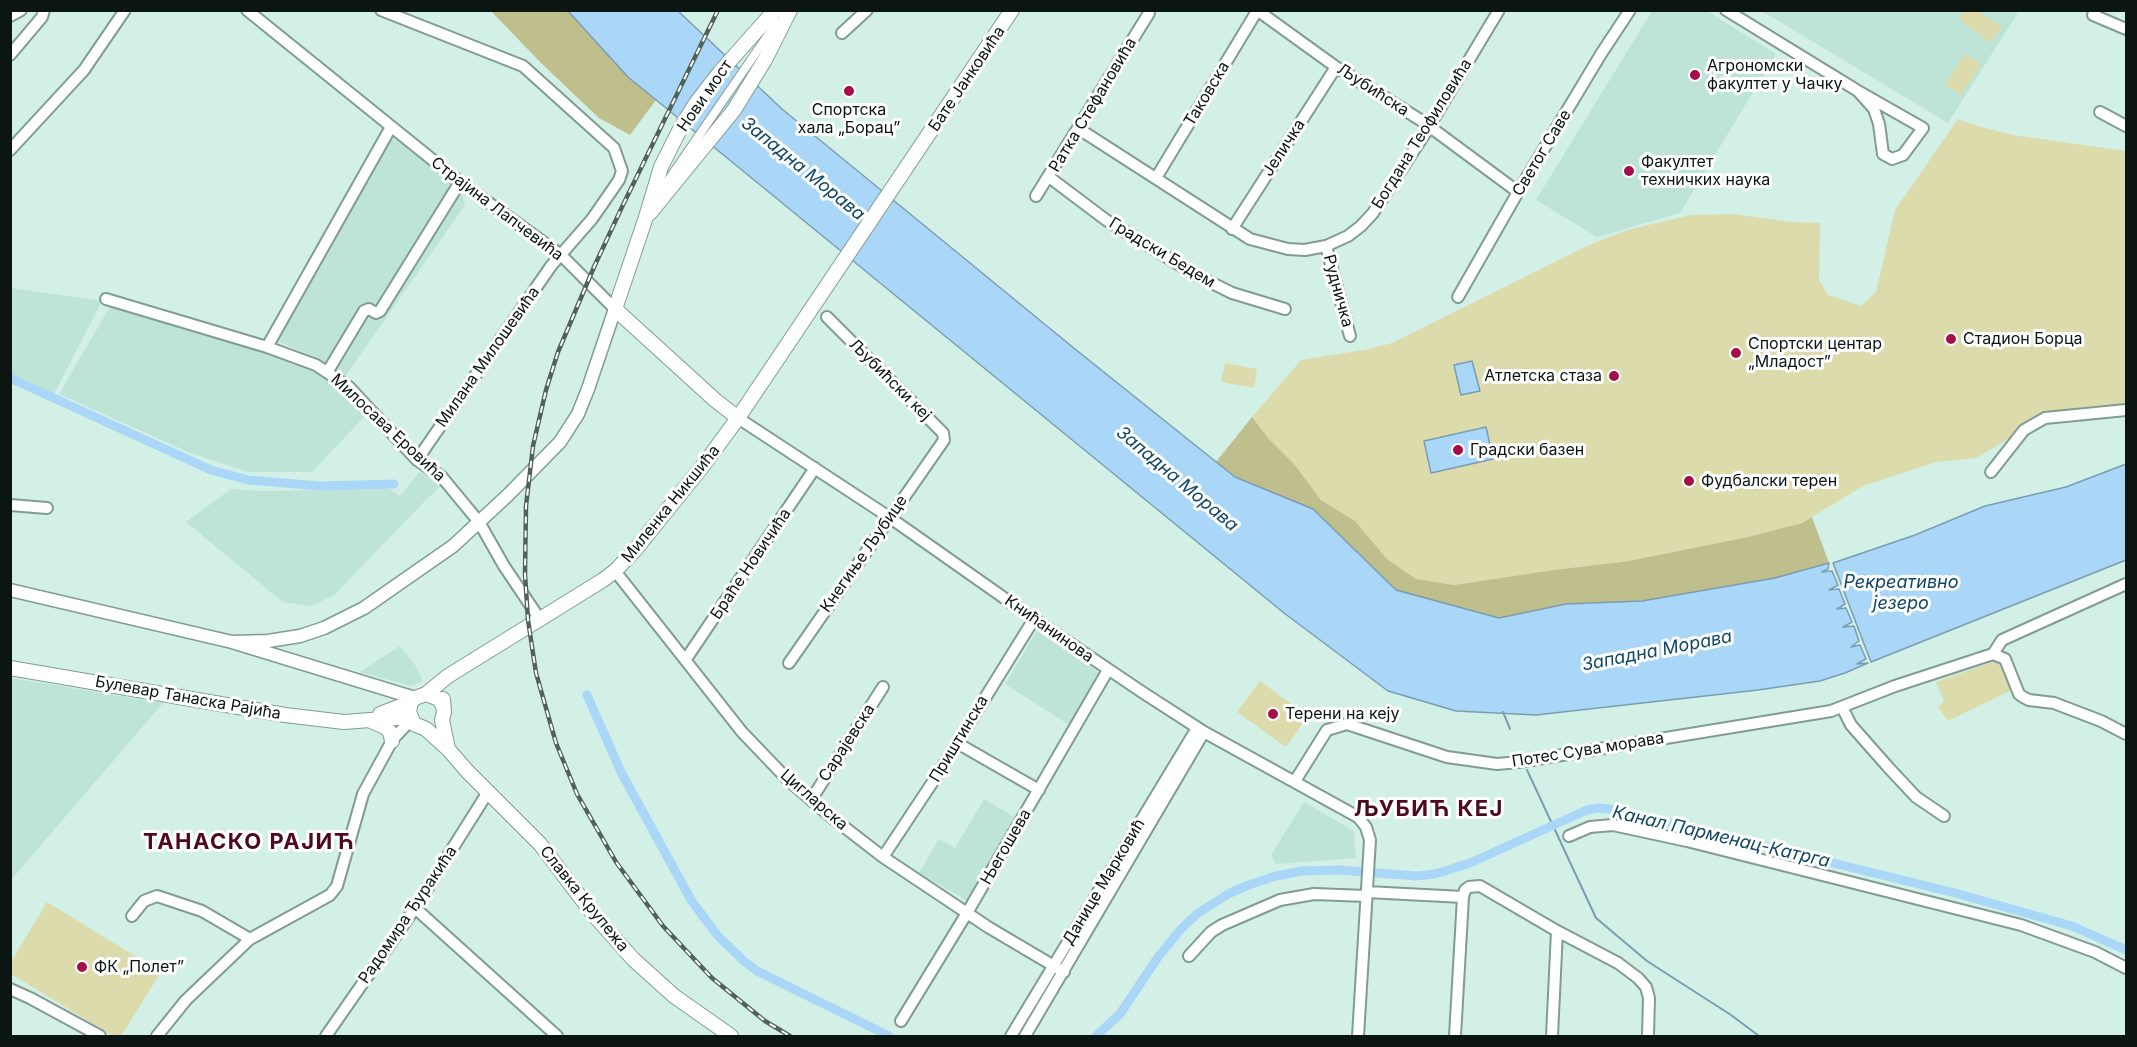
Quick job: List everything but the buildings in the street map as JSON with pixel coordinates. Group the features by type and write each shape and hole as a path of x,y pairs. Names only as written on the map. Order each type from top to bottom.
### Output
{"main road":[{"name":"Нови мост","path":"658,195 661,167 696,103 774,10"},
{"name":"Нови мост","path":"658,195 734,110 766,58 790,10"},
{"name":"Бате Јанковића","path":"816,302 1012,10"},
{"path":"615,309 646,217 658,195"},
{"name":"Миленка Никшића","path":"366,719 417,698 615,571 668,510 738,418 816,302"},
{"name":"Страјина Лапчевића","path":"615,309 738,418"},
{"name":"Булевар Танаска Рајића","path":"10,668 285,715 344,722 366,719 410,719"},
{"path":"448,676 444,690 443,714 432,728 426,729 418,726 410,719 417,698 439,699 443,714 448,749"},
{"path":"366,719 386,727 392,741"},
{"name":"Славка Крупежа","path":"426,729 554,860 594,914 633,959 674,996 731,1036"}],"street":[{"path":"10,16 21,10"},
{"path":"10,55 42,17 44,10"},
{"path":"10,150 84,70 125,10"},
{"name":"Страјина Лапчевића","path":"247,10 460,182 561,255 615,309"},
{"name":"Милана Милошевића","path":"381,10 523,66 614,148 622,171 619,180 592,219 550,266 417,460"},
{"path":"658,195 784,10"},
{"path":"843,33 867,10"},
{"name":"Богдана Теофиловића","path":"1079,129 1250,239 1269,246 1288,249 1305,250 1326,246 1348,236 1373,213 1499,10"},
{"name":"Светог Саве","path":"1458,297 1518,192 1630,10"},
{"path":"1726,10 1923,128 1903,155 1892,159 1883,154 1879,124 1874,109 1858,91"},
{"name":"Љубићска","path":"1257,11 1336,67 1429,126 1518,192"},
{"name":"Таковска","path":"1156,178 1257,11"},
{"name":"Ратка Стефановића","path":"1036,196 1149,13"},
{"path":"2094,13 2127,29"},
{"name":"Јеличка","path":"1232,229 1336,67"},
{"path":"2100,112 2127,126"},
{"path":"267,347 391,127"},
{"name":"Градски Бедем","path":"1049,177 1106,220 1196,275 1232,293 1285,309"},
{"path":"328,371 364,311 369,309 376,313 380,311 460,182"},
{"name":"Рудничка","path":"1326,246 1350,336"},
{"name":"Милосава Еровића","path":"106,299 267,347 328,371 349,387 417,460 441,476 479,522 504,566 539,618"},
{"path":"232,642 268,641 300,636 324,628 364,608 453,546 560,442 578,414 615,309"},
{"name":"Љубићски кеј","path":"827,317 943,433 941,446"},
{"path":"1991,472 2024,430 2045,418 2127,410"},
{"name":"Книћанинова","path":"738,418 889,518 1108,670 1201,730 1358,817 1366,827 1370,840 1367,894"},
{"name":"Кнегиње Љубице","path":"789,663 941,446"},
{"name":"Браће Новичића","path":"686,659 815,468"},
{"path":"10,505 47,508"},
{"name":"Цигларска","path":"615,571 742,732 788,780 883,857 967,913 1064,972"},
{"path":"2127,584 2002,640 1993,654 2005,659 2019,694 2023,697 2054,703 2101,721 2127,734"},
{"path":"10,590 232,642 417,698"},
{"name":"Приштинска","path":"883,857 1034,619"},
{"path":"299,662 293,649 300,636"},
{"name":"Потес Сува морава","path":"1295,781 1327,730 1347,724 1447,757 1497,764 1518,762 1819,713 1993,654"},
{"name":"Његошева","path":"900,1021 967,913 1108,670"},
{"name":"Сарајевска","path":"811,800 883,687"},
{"path":"1842,707 1851,724 1888,767 1916,796 1944,816"},
{"path":"157,1036 186,1000 250,939 330,894 337,886 363,794 392,741 410,719"},
{"name":"Данице Марковић","path":"1011,1036 1201,730"},
{"name":"Данице Марковић","path":"1025,1036 1064,972 1201,730"},
{"path":"957,743 1039,790"},
{"name":"Радомира Ђуракића","path":"326,1036 415,908 488,792"},
{"path":"1569,836 1590,827 1613,825 1687,841 2021,925 2095,952 2127,968"},
{"path":"1455,1036 1463,897 1465,890 1469,887 1480,886 1618,963 1638,978 1646,987 1649,998 1648,1036"},
{"path":"1189,956 1211,932 1222,925 1280,900 1314,894 1463,897"},
{"path":"1358,1036 1367,894"},
{"path":"132,916 144,900 156,896 212,916 250,939"},
{"path":"415,908 557,1036"},
{"path":"1552,1036 1554,929"},
{"path":"10,990 30,998 100,1036"}],"shaded area":[{"path":"491,11 568,11 628,77 656,100 630,135 599,118"},
{"path":"1652,11 1707,11 1776,54 1680,213 1597,237 1536,200"},
{"path":"1762,11 2019,11 1948,123"},
{"path":"1964,11 1978,11 2002,27 1990,43 1958,19"},
{"path":"1965,54 1981,64 1961,95 1945,85"},
{"name":"Спортски центар „Младост”","path":"1958,119 2013,135 2126,151 2126,410 2045,418 1976,458 1936,462 1863,486 1802,523 1748,537 1629,561 1454,585 1416,579 1387,559 1355,521 1321,500 1294,464 1268,438 1252,417 1301,360 1392,343 1589,245 1627,230 1691,215 1733,214 1792,222 1820,223 1819,280 1828,295 1861,306 1876,292 1895,210"},
{"path":"392,137 461,189 465,205 344,378 318,359 275,340"},
{"path":"10,288 102,301 54,394 11,374"},
{"path":"111,305 262,349 320,369 345,390 366,415 312,472 248,472 188,452 59,394"},
{"path":"1225,363 1257,369 1254,388 1221,382"},
{"path":"1252,417 1268,438 1294,464 1321,500 1355,521 1387,559 1416,579 1454,585 1629,561 1748,537 1802,523 1812,517 1829,563 1775,578 1642,601 1566,604 1499,618 1396,590 1313,509 1235,477 1216,462"},
{"path":"422,469 441,486 334,595 311,606 283,602 186,522 231,489 262,491 390,489 400,496"},
{"path":"1037,631 1099,673 1071,726 1005,684"},
{"path":"400,646 415,665 423,681 411,686 360,672"},
{"path":"1995,661 2001,661 2014,689 1948,721 1938,707 1944,701 1936,682"},
{"path":"10,678 163,703 11,880"},
{"name":"Терени на кеју","path":"1260,681 1308,716 1286,747 1237,712"},
{"path":"984,799 1016,818 968,901 919,873 939,839 955,848"},
{"path":"1304,802 1354,831 1356,858 1276,864 1271,855"},
{"name":"ФК „Полет”","path":"47,902 161,972 121,1036 113,1036 11,974 11,962"}],"water":[{"name":"Западна Морава","path":"568,11 678,11 782,109 1075,349 1235,477 1313,509 1396,590 1499,618 1566,604 1642,601 1775,578 1829,563 1828,569 1822,572 1832,571 1838,585 1829,590 1839,589 1845,604 1837,609 1846,608 1852,622 1843,627 1854,626 1859,641 1851,647 1860,645 1866,659 1857,664 1868,663 1820,681 1536,715 1456,711 1388,691 1284,613 628,77"},
{"path":"1472,361 1480,391 1461,395 1454,365"},
{"name":"Градски базен","path":"1486,427 1493,459 1431,473 1424,441"},
{"name":"Рекреативно језеро","path":"2126,464 2126,560 1871,662 1833,563 1915,535 1985,506 2066,487"}],"waterway":[{"name":"Канал Парменац-Катрга","path":"10,378 211,470 248,480 320,486 394,484"},
{"name":"Канал Парменац-Катрга","path":"587,695 621,772 691,900 717,935 757,971 889,1036"},
{"path":"1503,712 1510,729"},
{"path":"1527,770 1596,918 1647,961 1731,1015 1759,1036"},
{"name":"Канал Парменац-Катрга","path":"1096,1036 1120,1014 1158,957 1181,929 1198,913 1230,893 1276,876 1302,871 1339,870 1416,876 1435,874 1470,863 1587,810 1598,808 1618,810 1955,893 2072,926 2126,950"}],"railway":[{"path":"718,10 594,267 558,352 546,390 533,446 526,506 525,574 528,620 536,673 556,743 577,794 616,862 663,926 712,978 765,1021 790,1036"}],"place":[{"name":"Агрономски факултет у Чачку","path":"1695,75"},
{"name":"Спортска хала „Борац”","path":"849,91"},
{"name":"Факултет техничких наука","path":"1629,171"},
{"name":"Стадион Борца","path":"1951,339"},
{"name":"Спортски центар „Младост”","path":"1736,353"},
{"name":"Атлетска стаза","path":"1614,376"},
{"name":"Градски базен","path":"1458,450"},
{"name":"Фудбалски терен","path":"1689,481"},
{"name":"Терени на кеју","path":"1273,714"},
{"name":"ФК „Полет”","path":"82,967"}],"district":[{"name":"ЉУБИЋ КЕЈ","path":"1429,809"},
{"name":"ТАНАСКО РАЈИЋ","path":"249,842"}]}
